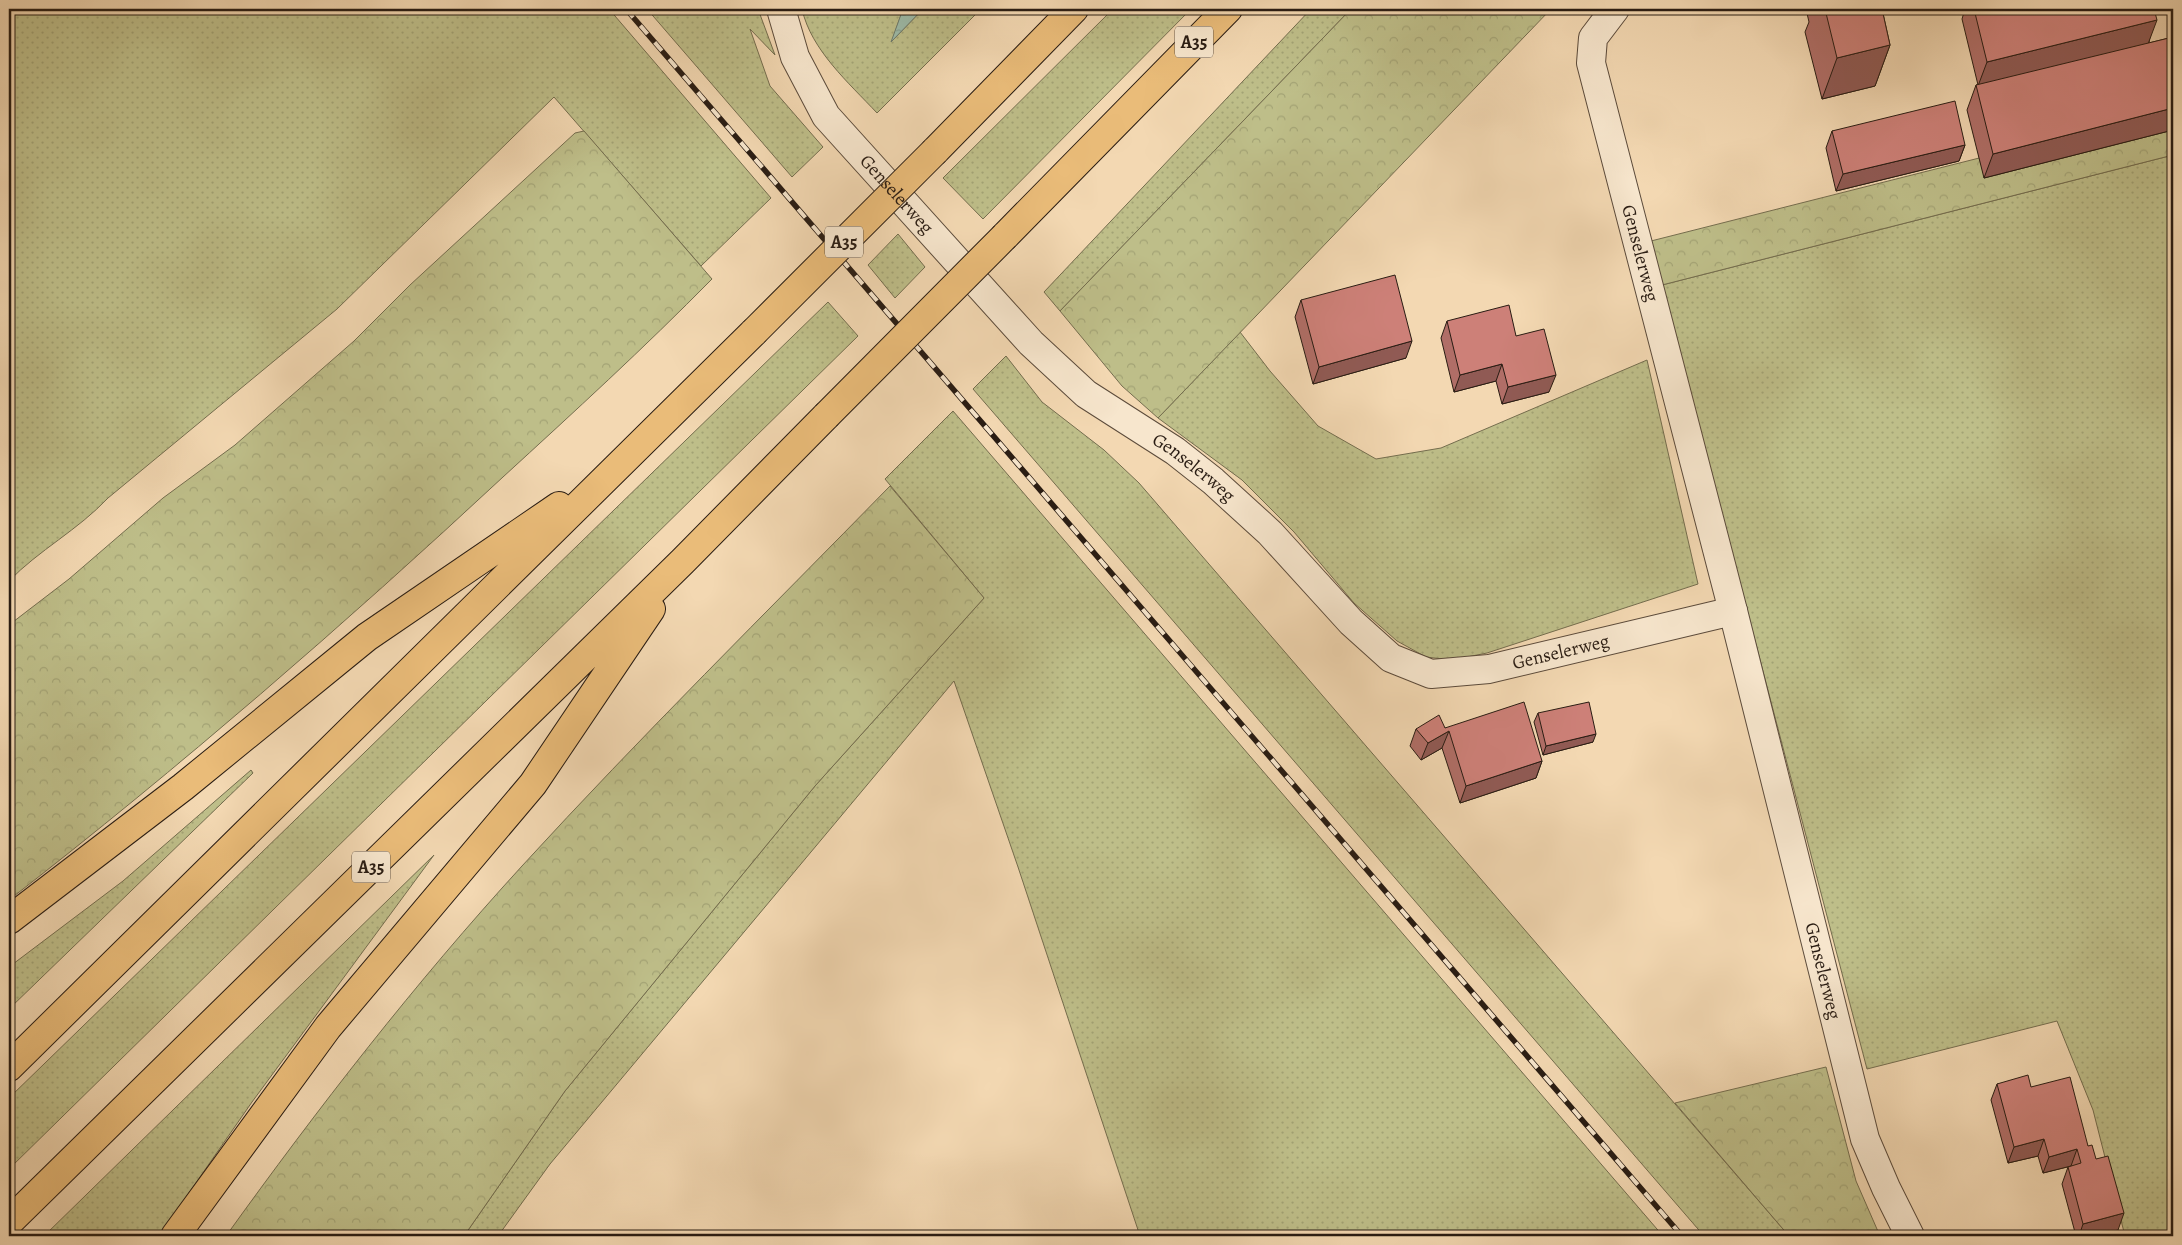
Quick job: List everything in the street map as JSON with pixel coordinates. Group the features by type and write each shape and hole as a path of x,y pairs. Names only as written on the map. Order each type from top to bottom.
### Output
{"highway":[{"name":"A35","path":"9,1067 754,332 1074,9"},
{"name":"A35","path":"9,1222 683,560 1228,9"},
{"name":"A35","path":"9,920 183,787 367,637 616,467"},
{"name":"A35","path":"175,1236 328,1027 533,784 683,560"}],"street":[{"name":"Genselerweg","path":"781,9 795,57 826,116 1031,343 1086,394 1175,451 1213,481 1270,533 1351,622 1390,658 1431,674 1489,669 1733,611"},
{"name":"Genselerweg","path":"1615,9 1594,38 1591,63 1733,611 1865,1139 1886,1188 1910,1236"}],"green space":[{"path":"9,9 609,9 771,198 701,266 554,97 337,309 108,498 84,520 33,559 9,581"},
{"path":"647,9 758,9 775,55 750,29 770,86 823,147 792,177"},
{"path":"802,9 903,9 892,41 923,9 981,9 877,113 843,78 822,52 807,24"},
{"path":"1113,9 1191,9 983,219 943,178"},
{"path":"1311,9 1351,9 1060,311 1044,292"},
{"path":"1351,9 1551,9 1158,418 1122,386 1060,311"},
{"path":"2173,109 2173,155 1662,285 1651,241"},
{"path":"584,131 712,279 582,404 322,641 199,747 9,900 9,625 69,579 163,498 235,445 354,341 410,285 575,133"},
{"path":"2173,155 2173,1236 2125,1236 2093,1110 2057,1021 1867,1069 1662,285"},
{"path":"898,234 925,267 895,298 868,265"},
{"path":"828,302 858,336 9,1169 9,1098"},
{"path":"1240,332 1270,371 1318,426 1376,459 1441,448 1647,360 1698,584 1487,653 1452,660 1426,657 1397,641 1354,603 1294,532 1242,480 1158,418"},
{"path":"1006,356 1042,402 1104,450 1139,483 1789,1236 1704,1236 973,389"},
{"path":"953,411 1663,1236 1140,1236 1018,867 954,681 550,1164 498,1236 464,1236 565,1091 815,786 984,598 885,479"},
{"path":"890,486 984,598 815,786 565,1091 464,1236 226,1236 368,1047 482,910 704,674"},
{"path":"251,770 253,773 9,1009 9,967 123,881"},
{"path":"434,855 252,1102 159,1236 44,1236"},
{"path":"1826,1067 1856,1181 1880,1236 1789,1236 1675,1103"}],"water":[{"path":"903,9 923,9 891,42"}],"building":[{"path":"1825,9 1882,9 1890,45 1837,58"},
{"path":"1974,9 2154,9 2157,20 1987,62"},
{"path":"2173,37 2173,108 1993,154 1976,85"},
{"path":"1955,101 1965,145 1843,174 1832,131"},
{"path":"1395,275 1412,341 1319,367 1301,300"},
{"path":"1509,305 1516,336 1544,329 1556,375 1508,387 1502,364 1460,375 1447,321"},
{"path":"1524,702 1542,761 1466,786 1449,731 1428,743 1416,729 1439,715 1445,728"},
{"path":"1589,702 1596,734 1546,746 1538,713"},
{"path":"2028,1075 2031,1087 2070,1077 2088,1146 2092,1145 2096,1159 2108,1156 2124,1213 2083,1224 2068,1167 2081,1163 2077,1149 2049,1157 2044,1139 2014,1147 1997,1084"}],"railway":[{"path":"626,9 1682,1236"}]}
